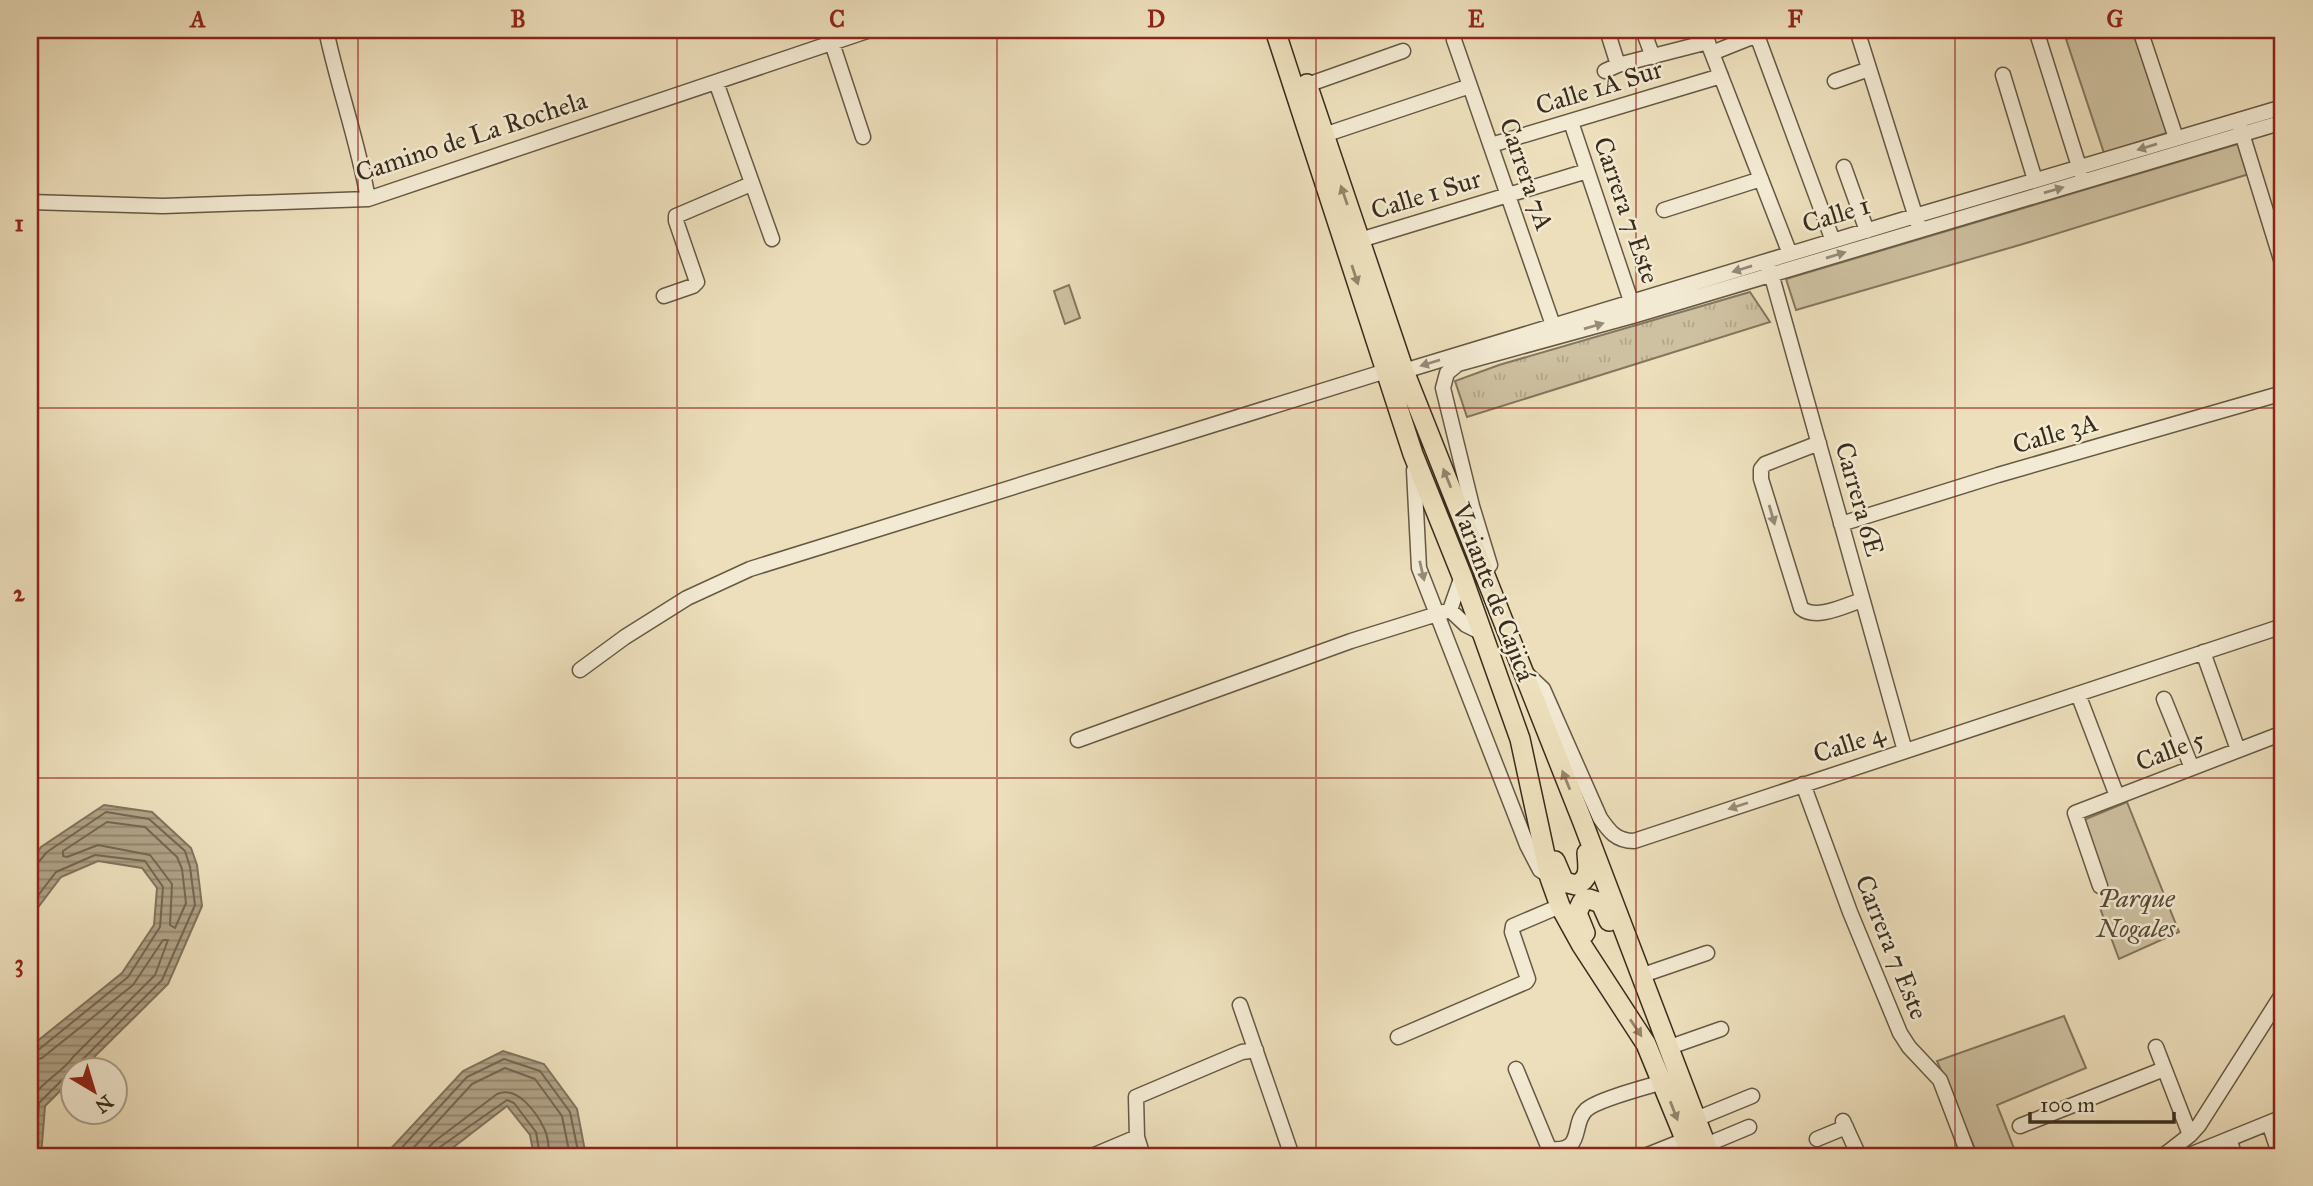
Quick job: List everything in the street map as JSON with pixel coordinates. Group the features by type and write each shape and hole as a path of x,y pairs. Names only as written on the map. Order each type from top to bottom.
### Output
{"highway":[{"name":"Variante de Cajicá","path":"1275,30 1395,371 1493,593 1696,1119 1698,1149"},
{"name":"Variante de Cajicá","path":"1289,30 1360,240 1395,371 1413,454 1462,576 1520,739 1550,878 1560,906 1581,944 1646,1045 1698,1149"},
{"path":"1542,831 1560,877 1564,882 1576,885 1585,881 1588,875 1582,820"},
{"path":"1603,979 1601,958 1577,919 1583,902 1589,899 1601,903 1619,948 1637,968"}],"street":[{"path":"326,30 337,81 364,172 368,199"},
{"name":"Camino de La Rochela","path":"30,202 163,206 368,199 870,30"},
{"path":"1607,30 1611,68 1756,32 1833,241"},
{"path":"1643,30 1653,57"},
{"path":"1857,30 1917,222"},
{"path":"2036,30 2082,174"},
{"path":"2140,30 2176,138"},
{"name":"Carrera 7A","path":"1454,40 1553,325"},
{"path":"1708,42 1790,254"},
{"path":"832,43 863,136"},
{"path":"1307,85 1403,51"},
{"path":"1835,81 1870,69"},
{"path":"2003,75 2035,180"},
{"name":"Calle 1A Sur","path":"1491,145 1721,76"},
{"path":"716,82 772,239"},
{"path":"1324,135 1470,86"},
{"name":"Calle 1","path":"1493,593 1490,567 1443,388 1447,373 1458,364 1634,308 2240,126 2283,107"},
{"name":"Carrera 7 Este","path":"1571,122 1634,308"},
{"name":"Calle 1","path":"1774,266 1790,254 1867,231 1917,222 2035,180 2082,174 2176,138 2240,126 2283,122"},
{"path":"2240,126 2283,266"},
{"path":"1844,167 1867,231"},
{"name":"Calle 1 Sur","path":"1360,240 1587,171"},
{"path":"1664,210 1761,179"},
{"path":"664,296 693,286 697,282 676,216 751,184"},
{"name":"Carrera 6E","path":"1774,266 1819,443 1845,523 1863,600 1909,749"},
{"name":"Carrera 6E","path":"1774,266 1909,749"},
{"name":"Calle 1","path":"580,670 625,637 687,598 750,569 1395,371 1553,325 1634,308"},
{"name":"Calle 3A","path":"1845,523 1998,475 2283,393"},
{"path":"1819,443 1765,464 1761,469 1761,479 1801,608 1805,612 1817,614 1863,600"},
{"path":"1413,454 1419,568 1443,613 1527,845 1541,870 1550,878"},
{"path":"1443,613 1462,576"},
{"path":"1078,740 1351,641 1443,613 1482,633"},
{"name":"Calle 4","path":"1521,670 1543,689 1600,818 1610,833 1625,841 1634,841 2283,626"},
{"path":"2203,652 2238,750"},
{"path":"2078,694 2118,796"},
{"path":"2164,699 2192,768"},
{"name":"Calle 5","path":"2100,886 2075,813 2238,750 2282,737"},
{"name":"Carrera 7 Este","path":"1803,785 1899,1033 1940,1080 1969,1156"},
{"path":"1398,1037 1526,982 1528,979 1512,932 1513,926 1560,906"},
{"path":"1637,968 1707,953"},
{"path":"2163,1156 2194,1130 2277,1014 2283,993"},
{"path":"1240,1004 1292,1156"},
{"path":"1667,1048 1721,1029"},
{"path":"2156,1047 2194,1130 2198,1153 2276,1120 2280,1156"},
{"path":"1143,1156 1137,1137 1136,1097 1242,1052 1256,1050"},
{"path":"1516,1069 1548,1146 1557,1150 1577,1137 1579,1118 1591,1106 1663,1082"},
{"path":"2020,1126 2164,1069"},
{"path":"1696,1119 1752,1096"},
{"path":"1816,1139 1845,1124 1858,1156"},
{"path":"1645,1156 1698,1149 1749,1127"},
{"path":"1092,1156 1137,1137"},
{"path":"2229,1139 2235,1156"}],"green space":[{"path":"2095,30 2138,30 2170,132 2104,153 2066,39"},
{"path":"2241,143 2249,174 1796,310 1786,279"},
{"path":"1069,285 1080,318 1065,324 1054,291"},
{"path":"1750,292 1770,322 1467,417 1455,381 1499,365"},
{"name":"Parque Nogales","path":"2127,802 2179,932 2119,959 2100,908 2107,891 2081,821"},
{"path":"2064,1016 2086,1068 1997,1105 2017,1156 1978,1156 1937,1061"}],"water":[{"path":"104,805 152,812 191,848 197,865 202,906 168,984 95,1056 60,1056 60,1091 45,1106 41,1156 30,1156 30,1047 122,973 154,925 157,888 142,868 98,861 61,877 30,918 30,863 41,847"},
{"path":"503,1051 544,1064 577,1109 586,1156 534,1156 530,1135 507,1106 442,1156 384,1156 463,1071"}]}
